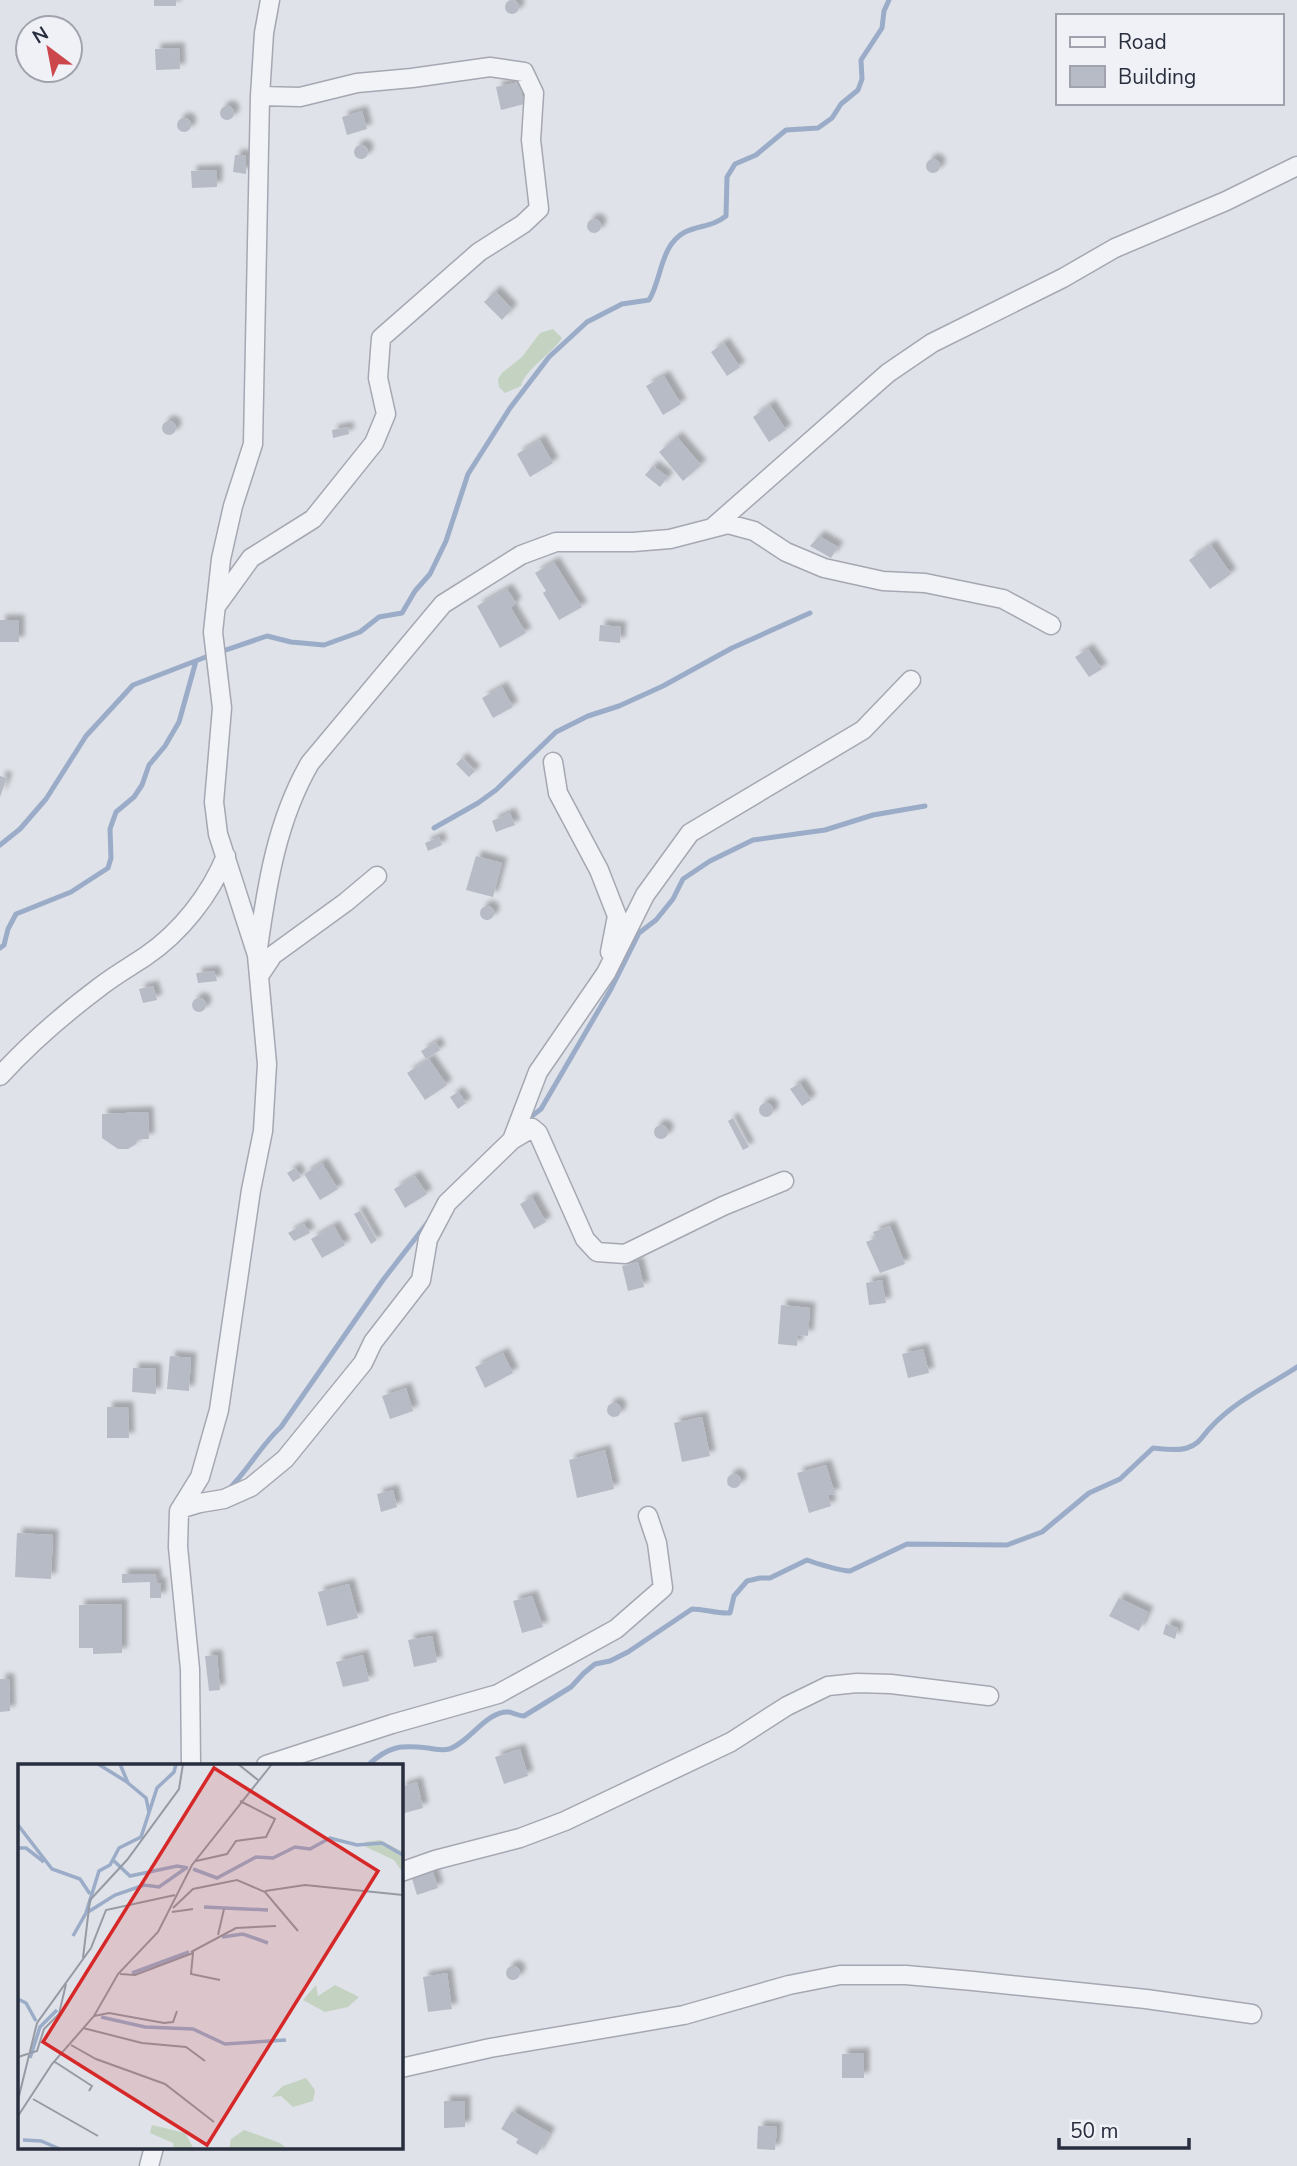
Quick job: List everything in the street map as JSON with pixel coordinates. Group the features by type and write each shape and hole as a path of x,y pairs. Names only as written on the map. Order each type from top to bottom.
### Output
{"street":[{"path":"191,1764 190,1669 178,1547 180,1509 200,1477 219,1410 251,1190 263,1131 267,1064 257,955 218,834 214,802 222,708 214,632 224,546 233,506 253,444 260,96 264,33 270,0"},
{"path":"217,605 251,558 313,519 374,443 386,414 378,378 381,338 479,252 523,224 539,209 531,140 534,93 524,72 490,67 357,83 300,97 260,96"},
{"path":"712,527 888,373 932,343 1063,278 1115,248 1226,201 1297,166"},
{"path":"257,955 266,888 282,829 295,788 310,763 443,604 521,555 556,541 633,542 670,539 728,524 754,531 786,552 824,568 883,581 925,583 1003,599 1051,625"},
{"path":"512,1140 538,1072 606,973 645,895 690,833 863,730 911,680"},
{"path":"553,762 558,793 599,870 617,916 606,973"},
{"path":"0,1076 49,1028 103,984 149,954 190,916 216,880 226,856"},
{"path":"259,976 273,955 377,876"},
{"path":"180,1509 224,1499 251,1487 285,1459 363,1363 373,1342 421,1280 428,1239 447,1203 512,1140 532,1128 538,1133 585,1238 597,1252 625,1254 723,1206 784,1181"},
{"path":"269,1764 392,1724 498,1694 616,1629 663,1588 657,1543 648,1516"},
{"path":"402,1872 435,1860 520,1838 565,1821 731,1742 787,1706 828,1686 891,1684 989,1696"},
{"path":"402,2068 490,2048 684,2015 789,1985 840,1975 906,1975 973,1981 1146,1999 1252,2014"},
{"path":"149,2166 154,2148"}],"green space":[{"path":"553,329 562,338 558,344 528,374 521,386 505,393 499,387 498,379 502,373 522,357 540,333"}],"building":[{"path":"154,0 176,0 176,6 154,6"},
{"path":"509,0 515,0 519,7 515,14 509,14 505,10 505,4"},
{"path":"179,48 180,69 156,70 155,49"},
{"path":"519,82 524,104 501,110 496,87"},
{"path":"224,106 230,106 234,113 230,120 224,120 220,116 220,110"},
{"path":"362,111 367,129 347,135 342,117"},
{"path":"181,118 187,118 191,125 187,132 181,132 177,128 177,122"},
{"path":"358,145 364,145 368,152 364,159 358,159 354,155 354,149"},
{"path":"235,155 246,155 246,174 233,172"},
{"path":"930,159 936,159 940,166 936,173 930,173 926,169 926,163"},
{"path":"217,170 217,187 192,188 191,171"},
{"path":"594,219 599,221 599,231 594,233 589,231 587,226 589,221"},
{"path":"495,291 512,309 502,320 484,302"},
{"path":"724,343 740,367 727,376 711,352"},
{"path":"664,376 681,404 663,415 646,386"},
{"path":"770,405 786,430 769,442 753,417"},
{"path":"166,421 172,421 176,428 172,435 166,435 162,431 162,425"},
{"path":"348,427 349,434 333,438 332,430"},
{"path":"677,437 701,465 683,481 659,452"},
{"path":"540,440 553,463 530,477 517,454"},
{"path":"653,466 668,477 660,487 645,475"},
{"path":"819,536 838,547 831,558 810,546"},
{"path":"1211,545 1231,574 1210,589 1189,560"},
{"path":"554,562 582,607 559,620 535,573"},
{"path":"507,589 516,603 511,608 526,633 500,648 477,606"},
{"path":"0,620 19,620 19,642 0,642"},
{"path":"600,625 621,627 620,643 599,641"},
{"path":"1088,649 1102,669 1089,677 1075,657"},
{"path":"502,687 513,707 493,718 482,698"},
{"path":"462,758 475,771 469,777 456,764"},
{"path":"0,776 7,778 0,797"},
{"path":"510,813 515,825 496,832 492,821"},
{"path":"439,837 442,845 428,851 425,843"},
{"path":"476,856 502,863 493,897 466,890"},
{"path":"484,906 490,906 494,913 490,920 484,920 480,916 480,910"},
{"path":"214,971 217,981 198,983 196,973"},
{"path":"153,986 157,1000 143,1003 139,989"},
{"path":"196,998 202,998 206,1005 202,1012 196,1012 192,1008 192,1002"},
{"path":"436,1042 440,1050 426,1059 421,1051"},
{"path":"429,1059 447,1085 425,1100 407,1073"},
{"path":"800,1083 811,1100 802,1106 790,1089"},
{"path":"458,1092 466,1103 458,1109 450,1097"},
{"path":"763,1103 769,1103 773,1110 769,1117 763,1117 759,1113 759,1107"},
{"path":"148,1112 149,1139 138,1139 136,1144 128,1149 118,1149 102,1138 102,1114"},
{"path":"733,1118 749,1147 743,1150 728,1121"},
{"path":"658,1125 664,1125 668,1132 664,1139 658,1139 654,1135 654,1129"},
{"path":"322,1163 338,1189 320,1200 304,1174"},
{"path":"295,1168 301,1177 293,1182 287,1173"},
{"path":"415,1176 427,1194 405,1208 394,1189"},
{"path":"532,1197 546,1222 534,1229 520,1204"},
{"path":"360,1211 377,1240 371,1244 354,1214"},
{"path":"304,1224 310,1233 294,1241 288,1233"},
{"path":"334,1226 345,1245 322,1258 311,1239"},
{"path":"890,1226 905,1264 880,1273 866,1242 876,1238 873,1232"},
{"path":"638,1262 644,1287 628,1291 622,1266"},
{"path":"882,1280 886,1303 869,1305 866,1283"},
{"path":"781,1305 810,1308 808,1336 798,1335 797,1346 778,1344"},
{"path":"923,1349 929,1373 908,1378 902,1354"},
{"path":"503,1353 513,1373 485,1388 475,1367"},
{"path":"170,1356 191,1358 189,1391 167,1389"},
{"path":"133,1368 156,1369 156,1394 132,1392"},
{"path":"406,1388 413,1411 390,1419 382,1396"},
{"path":"611,1403 617,1403 621,1410 617,1417 611,1417 607,1413 607,1407"},
{"path":"107,1407 128,1407 129,1438 107,1438"},
{"path":"702,1417 710,1456 682,1462 674,1423"},
{"path":"605,1450 614,1489 577,1498 569,1460"},
{"path":"826,1465 835,1494 828,1495 831,1506 809,1513 797,1473"},
{"path":"731,1474 737,1474 741,1481 737,1488 731,1488 727,1484 727,1478"},
{"path":"393,1490 397,1507 381,1512 377,1494"},
{"path":"17,1533 53,1535 51,1579 15,1577"},
{"path":"122,1574 156,1574 156,1583 161,1583 161,1598 150,1598 150,1582 122,1583"},
{"path":"349,1584 358,1618 327,1626 318,1592"},
{"path":"532,1596 543,1627 522,1633 513,1601"},
{"path":"1119,1598 1148,1612 1139,1631 1109,1616"},
{"path":"122,1604 122,1653 93,1654 93,1648 79,1648 79,1605"},
{"path":"1166,1624 1178,1628 1175,1639 1163,1634"},
{"path":"432,1636 437,1662 414,1667 408,1640"},
{"path":"217,1655 220,1690 209,1691 205,1656"},
{"path":"363,1655 369,1681 343,1687 336,1662"},
{"path":"0,1679 9,1679 10,1711 0,1712"},
{"path":"520,1749 528,1776 504,1784 495,1757"},
{"path":"417,1782 423,1808 402,1814 402,1787"},
{"path":"432,1869 438,1888 417,1895 411,1875"},
{"path":"510,1966 516,1966 520,1973 516,1980 510,1980 506,1976 506,1970"},
{"path":"447,1973 452,2009 428,2012 423,1977"},
{"path":"864,2053 864,2078 842,2078 842,2054"},
{"path":"444,2101 465,2101 465,2127 444,2128"},
{"path":"512,2111 550,2133 537,2155 516,2143 518,2139 501,2129"},
{"path":"758,2126 777,2127 775,2150 757,2149"}],"waterway":[{"path":"220,652 267,636 291,642 324,645 360,632 379,617 402,613 415,591 430,574 446,541 468,474 510,408 549,357 587,322 622,304 649,300 666,254 677,238 685,232 726,216 727,177 735,164 756,155 786,130 818,128 832,118 841,104 858,90 862,79 861,60 882,28 884,11 889,0"},
{"path":"434,828 496,790 556,732 663,686 732,648 810,613"},
{"path":"0,845 20,829 46,799 86,736 133,685 211,655"},
{"path":"0,948 4,945 16,914 71,892 108,868 111,858 110,829 116,812 134,797 142,785 149,765 165,746 179,722 196,661"},
{"path":"524,1122 541,1109 611,989 639,933 656,920 673,899 683,879 710,861 753,840 825,830 873,815 925,806"},
{"path":"227,1491 281,1427 383,1280 428,1222"},
{"path":"369,1764 395,1748 449,1749 501,1713 524,1716 571,1687 595,1664 610,1661 628,1652 692,1609 730,1613 734,1596 747,1581 770,1578 807,1560 850,1571 907,1544 1007,1545 1042,1532 1089,1493 1120,1479 1153,1448 1170,1450 1191,1446 1230,1409 1297,1367"}]}
